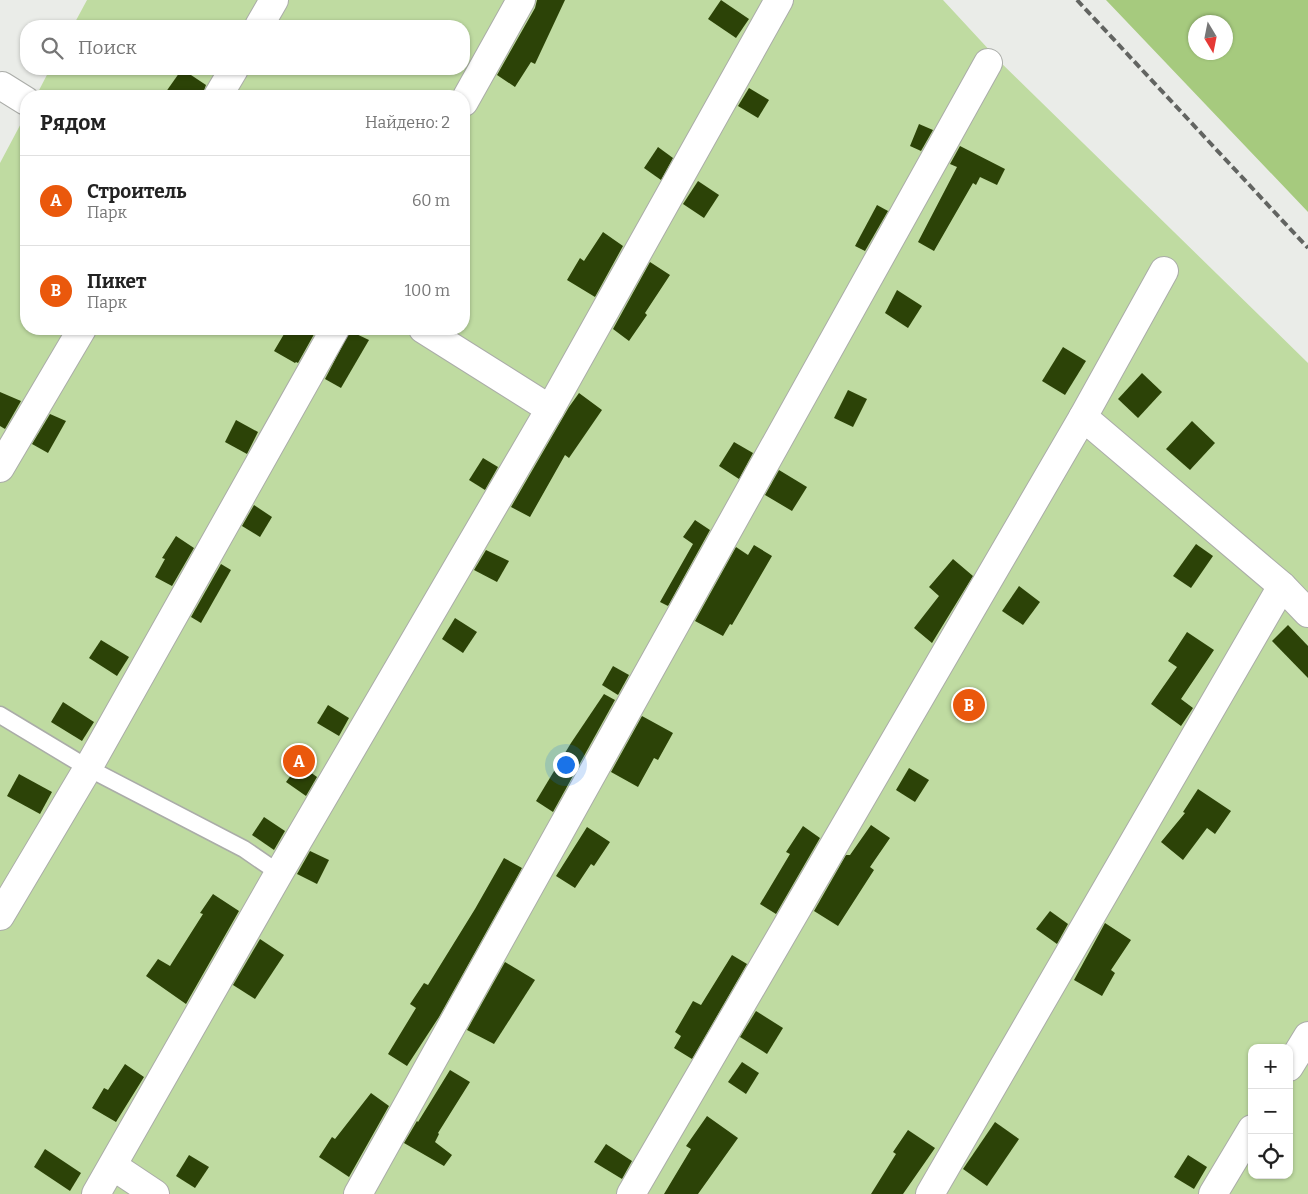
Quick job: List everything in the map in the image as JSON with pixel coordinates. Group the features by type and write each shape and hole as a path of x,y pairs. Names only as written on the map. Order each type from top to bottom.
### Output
{"street":[{"path":"262,20 274,0"},
{"path":"470,91 522,0"},
{"path":"96,1194 279,873 550,409 779,0"},
{"path":"358,1194 988,63"},
{"path":"222,90 230,75"},
{"path":"2,86 20,97"},
{"path":"631,1194 1083,417 1164,271"},
{"path":"0,468 78,335"},
{"path":"0,916 88,768 332,335"},
{"path":"433,335 550,409"},
{"path":"1083,417 1282,586 1308,613"},
{"path":"930,1194 1282,586"},
{"path":"1293,1060 1308,1036"},
{"path":"1212,1194 1249,1134"},
{"path":"113,1166 155,1194"}],"lane":[{"path":"0,715 88,768 244,849 279,873"}],"green space":[{"path":"87,0 943,0 993,54 356,1194 0,1194 0,163 20,125 20,335 470,335 470,90 39,90 47,75 470,75 470,20 76,20"},
{"path":"1106,0 1308,0 1308,212"},
{"path":"993,55 1308,363 1308,1194 357,1194"}],"building":[{"path":"537,0 565,0 535,64 531,62 515,87 497,75 535,8"},
{"path":"721,0 749,19 736,38 708,19"},
{"path":"178,75 191,75 206,85 204,90 167,90"},
{"path":"749,88 769,100 758,118 738,106"},
{"path":"919,124 933,130 921,151 910,146"},
{"path":"960,146 1005,169 997,185 980,177 976,185 973,183 934,251 918,242 957,167 950,164"},
{"path":"658,147 673,158 661,180 644,168"},
{"path":"698,181 719,195 704,218 683,204"},
{"path":"877,205 888,211 865,251 855,246"},
{"path":"603,232 623,246 595,297 567,280 580,258 584,261"},
{"path":"650,262 670,275 645,313 647,315 629,341 613,329"},
{"path":"897,290 922,306 908,328 885,313"},
{"path":"283,335 314,335 298,363 274,351"},
{"path":"348,335 358,335 369,340 341,388 325,379"},
{"path":"1063,347 1086,361 1065,395 1042,381"},
{"path":"1142,373 1162,392 1138,418 1118,399"},
{"path":"848,390 867,399 853,427 834,418"},
{"path":"0,392 21,401 5,429 0,426"},
{"path":"579,393 602,410 569,458 565,455 530,517 511,507"},
{"path":"50,414 66,421 48,453 32,444"},
{"path":"236,420 258,432 247,454 225,442"},
{"path":"1192,421 1215,443 1190,470 1166,449"},
{"path":"734,442 753,453 739,479 719,466"},
{"path":"483,458 498,467 485,490 469,480"},
{"path":"779,470 807,487 792,511 765,495"},
{"path":"254,505 272,517 260,537 242,526"},
{"path":"695,520 710,530 668,606 660,602 693,544 683,537"},
{"path":"176,536 194,548 172,586 155,577 165,559 162,558"},
{"path":"1196,544 1213,556 1191,588 1173,576"},
{"path":"754,545 772,556 732,625 730,624 723,636 695,621 736,547 748,555"},
{"path":"486,550 509,561 497,582 474,570"},
{"path":"953,559 973,576 932,643 914,628 939,596 929,587"},
{"path":"221,564 231,570 201,623 191,617"},
{"path":"1019,586 1040,602 1023,625 1002,611"},
{"path":"455,618 477,632 463,653 442,639"},
{"path":"1288,625 1308,646 1308,678 1272,641"},
{"path":"1187,632 1214,650 1181,699 1193,708 1181,726 1151,704 1177,667 1168,661"},
{"path":"101,640 129,657 117,676 89,658"},
{"path":"613,666 629,675 618,695 602,685"},
{"path":"604,694 615,700 553,812 536,801 571,743"},
{"path":"63,702 94,722 82,741 51,722"},
{"path":"328,705 349,718 339,736 317,723"},
{"path":"642,716 673,733 658,760 654,758 638,787 611,772"},
{"path":"299,764 317,777 306,796 286,782"},
{"path":"909,768 929,780 915,802 896,790"},
{"path":"19,774 52,792 40,814 7,796"},
{"path":"1198,789 1231,811 1215,834 1207,828 1183,860 1161,842 1185,813 1183,812"},
{"path":"264,817 285,831 274,850 252,835"},
{"path":"871,825 890,838 870,867 874,870 838,926 814,911 846,855 850,855"},
{"path":"803,826 820,838 776,914 760,904 790,854 786,852"},
{"path":"587,827 610,842 594,866 591,864 575,888 556,876"},
{"path":"310,851 329,860 317,884 297,874"},
{"path":"504,858 522,868 439,1017 407,1066 388,1054 416,1008 410,1004 424,983 428,985"},
{"path":"213,894 239,911 186,1004 146,976 158,959 170,966 203,914 200,913"},
{"path":"1050,911 1068,924 1057,944 1036,929"},
{"path":"1105,923 1131,940 1111,970 1115,973 1102,996 1074,980"},
{"path":"260,939 284,955 255,999 233,985"},
{"path":"732,955 747,964 692,1059 674,1048 681,1036 675,1032 693,1001 701,1005"},
{"path":"505,962 535,980 494,1044 467,1030"},
{"path":"756,1011 783,1028 767,1054 740,1037"},
{"path":"742,1062 759,1073 746,1094 728,1082"},
{"path":"125,1064 144,1077 116,1122 92,1108 104,1088 108,1090"},
{"path":"450,1070 470,1082 438,1133 435,1142 452,1155 444,1166 404,1143"},
{"path":"371,1093 389,1106 349,1177 319,1157 332,1137 335,1139"},
{"path":"707,1116 738,1138 698,1194 664,1194 691,1149 686,1146"},
{"path":"995,1122 1019,1139 987,1186 963,1169"},
{"path":"908,1130 935,1148 903,1194 871,1194 896,1154 893,1152"},
{"path":"606,1144 632,1161 622,1179 594,1162"},
{"path":"45,1149 81,1173 70,1191 34,1167"},
{"path":"189,1155 209,1167 195,1188 176,1176"},
{"path":"1188,1155 1207,1167 1194,1189 1174,1177"}],"railway":[{"path":"1077,0 1308,248"}],"place":[{"name":"Пикет","path":"969,705"},
{"name":"Строитель","path":"299,761"}]}
